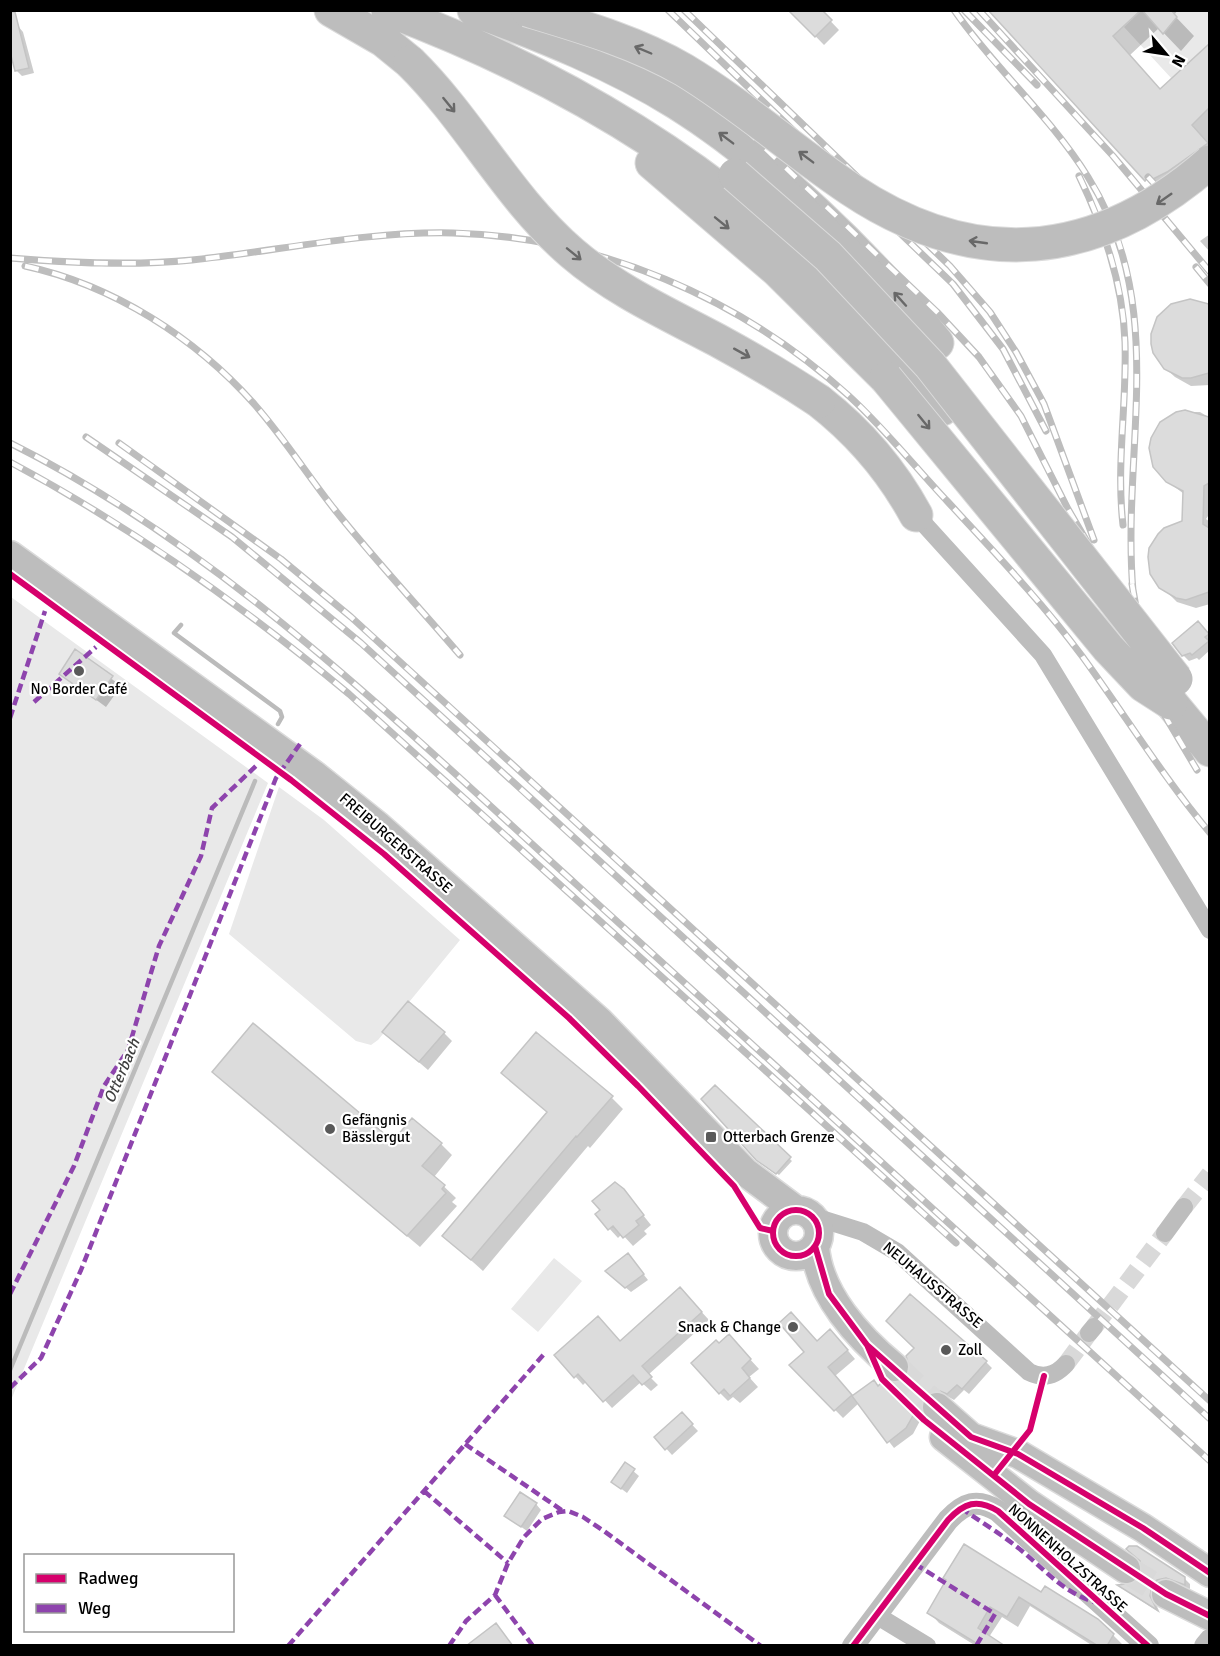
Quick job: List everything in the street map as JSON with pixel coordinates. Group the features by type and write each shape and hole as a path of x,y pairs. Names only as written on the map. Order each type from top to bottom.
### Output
{"highway":[{"path":"331,10 383,40 427,79 508,184 540,222 573,254 655,308 778,373 819,401 860,437 884,463 916,515"},
{"path":"366,10 488,64 585,114 626,140 676,186 778,272 870,360 913,409 1108,648 1143,685 1174,691"},
{"path":"388,10 462,39 582,99 633,130 723,192 794,250 867,324 928,393 1174,691 1209,719"},
{"path":"451,10 566,65 652,116 735,175 820,248 883,312 930,365 1174,691 1209,750"},
{"path":"474,10 586,55 677,103 738,147 808,208 900,299 937,344 1156,639 1174,691"},
{"path":"527,10 598,33 669,63 734,103 868,200 906,220 958,239 1000,245 1028,245 1054,242 1095,232 1155,205 1209,162"}],"main road":[{"name":"FREIBURGERSTRASSE","path":"10,555 314,774 378,826 599,1021 802,1232 817,1284 829,1294 888,1373"},
{"path":"931,1414 967,1444 989,1471 1029,1504 1126,1569"},
{"path":"967,1444 1014,1452 1143,1528 1209,1573"},
{"path":"1166,1594 1209,1616"}],"street":[{"path":"916,515 1021,627 1047,660 1209,930"},
{"path":"1165,1233 1184,1207"},
{"name":"NEUHAUSSTRASSE","path":"802,1232 853,1229 884,1242 909,1261 1029,1372 1044,1376 1057,1372 1066,1364"},
{"name":"NONNENHOLZSTRASSE","path":"853,1646 948,1520 967,1504 980,1503 998,1511 1026,1534 1148,1646"},
{"path":"876,1615 927,1646"},
{"path":"1205,1646 1209,1640"}],"shaded area":[{"path":"1141,11 1209,11 1209,44 1172,79 1124,27"},
{"path":"11,597 268,783 11,1400"},
{"path":"279,787 324,820 460,940 378,1040 371,1045 356,1041 229,934"},
{"path":"554,1258 582,1281 538,1332 511,1309"}],"building":[{"path":"788,10 822,10 832,20 815,37"},
{"path":"988,10 1141,10 1113,36 1160,89 1209,44 1209,108 1192,125 1208,143 1167,172 1153,179 1149,176 1145,181"},
{"path":"1142,10 1171,10 1177,17 1163,34"},
{"path":"10,12 15,12 29,68 15,71 10,52"},
{"path":"1190,299 1209,304 1209,373 1182,378 1164,369 1153,353 1151,334 1157,317 1171,304"},
{"path":"1185,410 1209,417 1209,483 1204,486 1203,524 1209,528 1209,592 1186,600 1176,598 1159,588 1150,574 1148,557 1149,548 1158,534 1164,528 1182,521 1183,491 1166,482 1153,467 1149,448 1151,438 1160,422 1176,412"},
{"path":"1198,621 1209,634 1205,637 1209,641 1192,655 1190,653 1182,656 1172,643"},
{"path":"75,649 113,676 96,700 59,674"},
{"path":"408,1001 445,1032 419,1062 382,1032"},
{"name":"Gefängnis Bässlergut","path":"253,1023 393,1141 412,1118 442,1143 422,1166 445,1185 442,1189 446,1193 407,1236 212,1072"},
{"path":"536,1032 613,1096 471,1260 442,1236 547,1112 501,1073"},
{"path":"715,1085 791,1157 776,1174 756,1160 701,1099"},
{"path":"615,1182 624,1189 644,1215 636,1221 639,1225 623,1238 613,1226 608,1230 595,1214 600,1210 592,1201"},
{"path":"628,1253 644,1274 625,1288 605,1271"},
{"path":"680,1287 702,1312 642,1366 652,1377 642,1385 633,1375 603,1402 578,1374 574,1378 554,1355 598,1316 620,1341"},
{"path":"910,1294 987,1361 962,1389 957,1385 947,1394 940,1391 925,1396 921,1404 925,1418 922,1421 914,1414 906,1428 887,1443 852,1396 874,1380 878,1386 884,1380 899,1383 907,1377 910,1370 906,1356 914,1348 886,1321"},
{"path":"791,1312 817,1341 830,1329 848,1350 828,1367 852,1395 834,1411 789,1365 804,1352 779,1323"},
{"path":"729,1334 751,1359 742,1368 750,1378 730,1396 724,1389 719,1394 691,1363 716,1340 719,1343"},
{"path":"682,1412 693,1424 665,1450 654,1437"},
{"path":"625,1462 635,1469 621,1489 611,1482"},
{"path":"520,1492 537,1503 521,1527 504,1516"},
{"path":"964,1544 1041,1592 1045,1586 1098,1619 1114,1634 1107,1646 1098,1646 1019,1597 1007,1617 990,1607 978,1628 1005,1646 981,1646 927,1613 946,1580 943,1578"},
{"path":"1129,1546 1137,1546 1185,1577 1185,1585 1166,1578 1157,1580 1152,1586 1150,1596 1157,1610 1117,1585 1134,1583 1142,1571 1140,1561 1126,1549"},
{"path":"496,1623 513,1646 466,1646"}],"waterway":[{"name":"Otterbach","path":"181,625 174,633 280,711 282,717 278,724"},
{"name":"Otterbach","path":"10,1370 255,781"}],"tunnel":[{"path":"1184,1207 1210,1174"},
{"path":"1094,1327 1165,1233"},
{"path":"1066,1364 1089,1333"},
{"path":"894,1367 937,1407"},
{"path":"1126,1569 1166,1594"}],"railway":[{"path":"668,10 953,284 1003,349 1046,431"},
{"path":"684,10 950,266 990,312 1016,352 1044,404 1094,540"},
{"path":"954,10 1073,155 1088,177 1113,227 1128,277 1135,328 1137,380 1131,538 1133,591"},
{"path":"964,10 1037,85"},
{"path":"979,10 1113,156 1210,272"},
{"path":"725,110 937,312 979,357 1021,416 1068,509 1107,576 1131,644 1168,721 1197,770"},
{"path":"1079,176 1111,257 1123,320 1125,342 1121,457 1123,525"},
{"path":"1148,177 1160,190"},
{"path":"10,258 101,263 169,262 355,238 453,233 508,237 561,246 614,260 665,279 715,302 762,330 807,361 849,396 887,434 1051,616 1082,656 1176,790 1210,833"},
{"path":"25,266 90,286 121,301 180,337 207,358 255,405 350,529 460,655"},
{"path":"1196,267 1210,284"},
{"path":"86,437 232,537 361,643 1210,1419"},
{"path":"10,443 89,486 165,535 238,588 308,644 377,703 1210,1461"},
{"path":"119,443 281,559 351,617 1210,1401"},
{"path":"10,462 100,513 186,569 309,661 349,694 956,1243"},
{"path":"1132,584 1142,641"}],"marked path":[{"path":"10,718 45,611"},
{"path":"34,702 96,647"},
{"path":"10,1388 41,1358 81,1270 276,778 300,744"},
{"path":"10,1294 74,1166 104,1086 128,1050 159,946 201,856 212,808 258,764"},
{"path":"288,1646 545,1353"},
{"path":"465,1444 563,1511"},
{"path":"424,1491 508,1563"},
{"path":"961,1508 1015,1545 1065,1587 1095,1602"},
{"path":"449,1646 466,1621 495,1595 508,1563 524,1537 542,1519 568,1511 583,1517 604,1531 761,1646"},
{"path":"915,1564 995,1614 976,1646"},
{"path":"495,1595 533,1646"}],"cycle path":[{"path":"10,574 291,780 384,854 569,1018 734,1186 760,1228 773,1231"},
{"path":"796,1210 812,1217 819,1233 812,1249 796,1256 780,1249 773,1233 780,1217 796,1210"},
{"path":"815,1246 829,1294 867,1345 971,1437 1018,1454 1143,1528 1210,1573"},
{"path":"868,1347 882,1379 924,1420 1029,1504 1166,1594 1210,1616"},
{"path":"994,1475 1030,1430 1044,1376"},
{"path":"853,1646 948,1520 971,1504 984,1505 998,1511 1148,1646"}],"place":[{"name":"No Border Café","path":"79,671"},
{"name":"Gefängnis Bässlergut","path":"330,1129"},
{"name":"Otterbach Grenze","path":"711,1137"},
{"name":"Snack & Change","path":"793,1327"},
{"name":"Zoll","path":"946,1350"}]}
